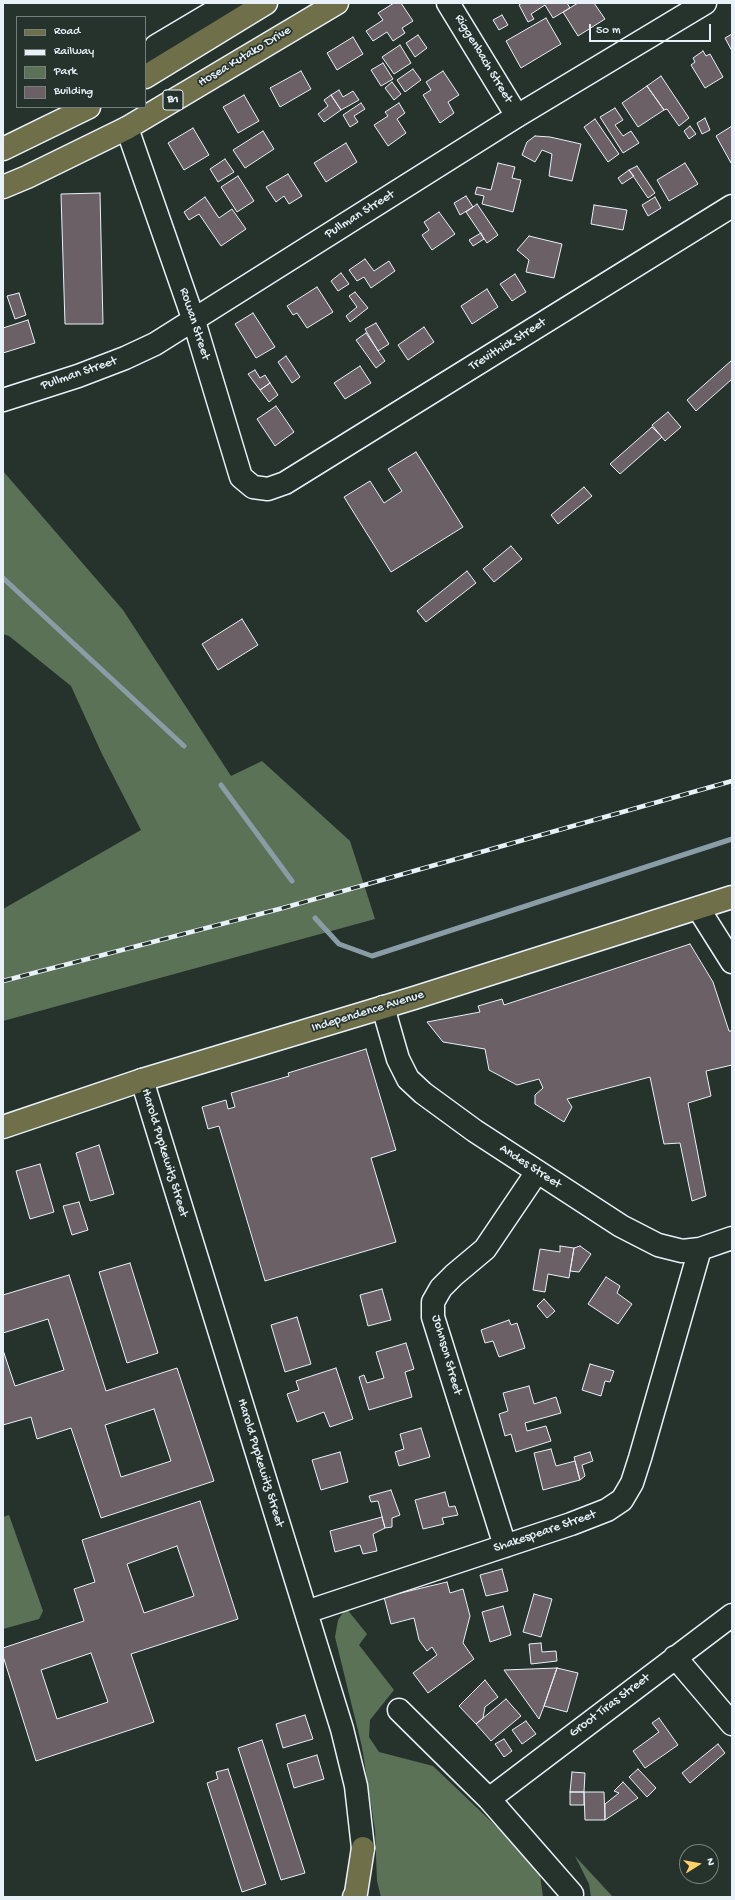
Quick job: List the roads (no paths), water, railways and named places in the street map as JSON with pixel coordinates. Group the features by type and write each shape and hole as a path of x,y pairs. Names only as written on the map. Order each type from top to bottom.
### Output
{"main road":[{"path":"146,76 266,3"},
{"name":"Hosea Kutako Drive","path":"3,187 27,177 127,128 337,3"},
{"path":"3,149 88,108"},
{"name":"Independence Avenue","path":"3,1127 142,1080 383,1007 732,896"},
{"path":"354,1897 356,1894 363,1848"},
{"path":"363,1848 370,1897"}],"street":[{"path":"146,67 156,46 225,5 236,3"},
{"name":"Riggenbach Street","path":"448,3 517,116"},
{"name":"Pullman Street","path":"3,400 78,376 125,358 154,344 194,321 517,116 705,3"},
{"name":"Rowan Street","path":"127,128 194,321 241,477 253,487 268,489 285,483"},
{"name":"Trevithick Street","path":"285,483 732,206"},
{"path":"698,908 732,962"},
{"name":"Andes Street","path":"383,1007 398,1059 408,1079 423,1093 475,1132 621,1226 658,1245 682,1251 700,1249 732,1238"},
{"name":"Harold Pupkewitz Street","path":"142,1080 342,1729 356,1786 363,1848"},
{"name":"Johnson Street","path":"505,1546 433,1317 433,1302 445,1283 485,1249 537,1172"},
{"name":"Shakespeare Street","path":"306,1612 571,1524 606,1510 622,1500 632,1483 640,1458 700,1249"},
{"name":"Groot Tiras Street","path":"489,1799 732,1615"},
{"path":"675,1657 732,1724"},
{"path":"399,1710 489,1799 572,1894"}],"waterway":[{"path":"3,578 184,746"},
{"path":"221,785 292,881"},
{"path":"315,918 339,944 372,956 732,839"}],"railway":[{"path":"3,981 283,908 732,781"}]}
